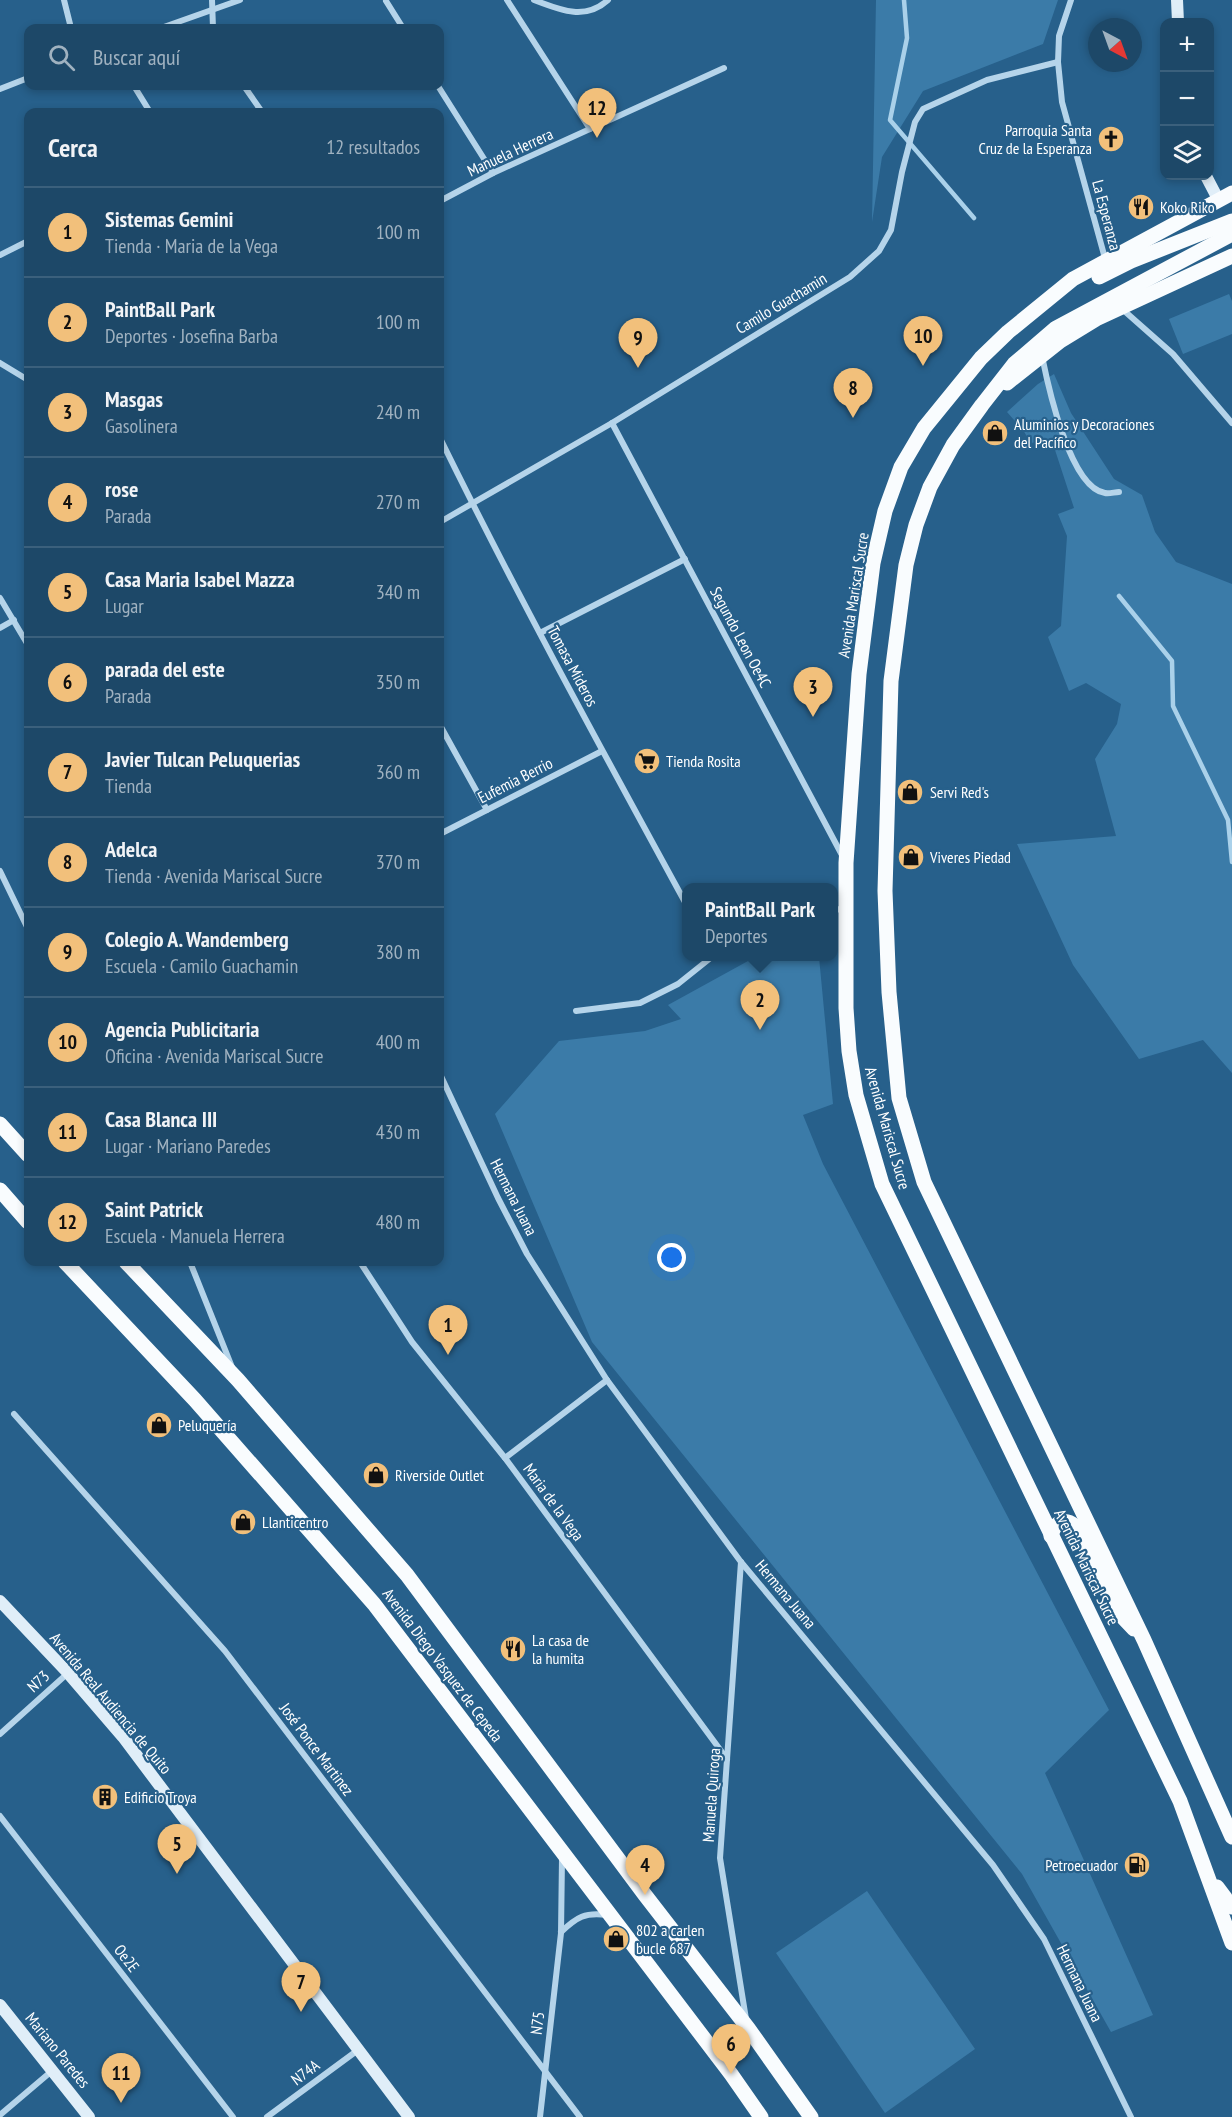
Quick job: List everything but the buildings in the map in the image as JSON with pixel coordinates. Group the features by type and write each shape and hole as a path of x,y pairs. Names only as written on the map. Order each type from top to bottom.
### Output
{"main road":[{"path":"1177,0 1178,18"},
{"path":"1210,180 1225,196"},
{"name":"Avenida Mariscal Sucre","path":"1225,196 1073,279 1008,332 981,358 924,428 901,468 885,511 873,563 859,674 846,863 840,909 849,1051 856,1095 882,1185 1180,1801 1232,1943"},
{"name":"Avenida Mariscal Sucre","path":"1040,306 1131,261 1232,221"},
{"name":"Avenida Mariscal Sucre","path":"1232,234 1056,328 1014,364 953,445 930,487 916,525 906,565 891,681 885,891 889,992 899,1098 924,1182 1144,1640 1232,1837"},
{"name":"Avenida Mariscal Sucre","path":"982,405 1041,355 1096,318 1232,256"},
{"path":"0,1124 24,1151"},
{"path":"0,1190 24,1217"},
{"name":"Avenida Diego Vasquez de Cepeda","path":"69,1266 195,1400 374,1604 761,2117"},
{"name":"Avenida Diego Vasquez de Cepeda","path":"130,1266 238,1380 407,1575 645,1895 748,2028 811,2117"},
{"path":"1051,1536 1058,1523 1070,1522 1074,1526 1116,1610 1144,1640"},
{"name":"Avenida Real Audiencia de Quito","path":"0,1601 68,1673 123,1737 409,2117"},
{"path":"1207,1873 1232,1907"},
{"name":"Mariano Paredes","path":"0,2005 89,2117"}],"street":[{"path":"64,0 70,24"},
{"path":"212,0 213,24"},
{"path":"172,24 240,0"},
{"path":"507,0 590,129"},
{"path":"534,0 573,12 596,9 608,0"},
{"name":"La Esperanza","path":"1071,0 1059,36 1058,62 1062,102 1106,262"},
{"path":"386,1 400,24"},
{"name":"Camilo Guachamin","path":"444,520 612,423 850,277 879,251 891,230 902,172 915,122 923,109 987,80 1058,62"},
{"name":"Manuela Herrera","path":"444,199 493,173 724,68"},
{"path":"0,89 24,80"},
{"path":"136,90 148,108"},
{"path":"247,90 259,108"},
{"path":"441,90 493,173"},
{"path":"0,255 24,244"},
{"path":"1120,308 1173,354 1232,423"},
{"path":"1041,355 1062,431 1076,466 1092,487 1104,493 1119,492"},
{"path":"0,363 24,378"},
{"name":"Segundo Leon Oe4C","path":"612,423 846,863"},
{"name":"Tomasa Mideros","path":"444,446 602,751 682,895"},
{"path":"540,633 685,559"},
{"path":"0,598 24,638"},
{"path":"0,628 14,620"},
{"path":"444,732 487,810"},
{"name":"Eufemia Berrio","path":"444,832 602,751"},
{"path":"0,871 24,921"},
{"path":"576,1011 640,1003 678,984 708,961"},
{"name":"Hermana Juana","path":"444,1083 527,1254 607,1380 741,1562 993,1865 1044,1939 1131,2117"},
{"path":"192,1266 238,1380"},
{"name":"Maria de la Vega","path":"363,1266 412,1342 505,1458 727,1759"},
{"path":"505,1458 607,1380"},
{"name":"José Ponce Martinez","path":"14,1414 225,1652 579,2117"},
{"name":"Manuela Quiroga","path":"741,1562 720,1858 748,2028"},
{"name":"N73","path":"0,1734 68,1673"},
{"name":"Oe2E","path":"0,1816 233,2117"},
{"name":"N75","path":"540,2117 561,1933 562,1853"},
{"path":"561,1933 573,1920 590,1913 610,1915"},
{"name":"N74A","path":"267,2117 358,2050"},
{"path":"0,2115 53,2070"}],"shaded area":[{"path":"876,0 1058,0 1043,44 923,91 882,157 872,222"},
{"path":"1229,294 1232,301 1232,334 1183,354 1169,319"},
{"path":"1054,374 1071,413 1114,479 1142,495 1155,532 1176,562 1232,584 1232,1073 1203,1040 1139,1059 1073,965 1017,844 1116,836 1095,759 1117,724 1121,704 1086,683 1069,691 1048,637 1061,626 1067,536 1058,514 1074,508 1055,450 1042,441 1031,443 1007,412 1038,384"},
{"path":"748,961 819,961 833,1104 803,1115 823,1164 1109,1710 1045,1773 1153,2015 1111,2032 1022,1874 592,1342 495,1114 559,1041 645,1031 681,1019 668,1005"},
{"path":"867,1891 975,2049 885,2113 776,1953"}],"waterway":[{"path":"904,0 907,38 890,120 974,218"},
{"path":"1119,596 1172,661 1173,706 1228,820 1232,862"}],"place":[{"name":"Saint Patrick","path":"597,138"},
{"name":"Parroquia Santa Cruz de la Esperanza","path":"1111,139"},
{"name":"Koko Riko","path":"1141,207"},
{"name":"Agencia Publicitaria","path":"923,366"},
{"name":"Colegio A. Wandemberg","path":"638,368"},
{"name":"Adelca","path":"853,418"},
{"name":"Aluminios y Decoraciones del Pacífico","path":"995,433"},
{"name":"Masgas","path":"813,717"},
{"name":"Tienda Rosita","path":"647,761"},
{"name":"Servi Red's","path":"910,792"},
{"name":"Viveres Piedad","path":"911,857"},
{"name":"PaintBall Park","path":"760,1030"},
{"name":"Sistemas Gemini","path":"448,1355"},
{"name":"Peluquería","path":"159,1425"},
{"name":"Riverside Outlet","path":"376,1475"},
{"name":"Llanticentro","path":"243,1522"},
{"name":"La casa de la humita","path":"513,1649"},
{"name":"Edificio Troya","path":"105,1797"},
{"name":"Petroecuador","path":"1137,1865"},
{"name":"Casa Maria Isabel Mazza","path":"177,1874"},
{"name":"rose","path":"645,1895"},
{"name":"802 a carlen bucle 687","path":"616,1939"},
{"name":"Javier Tulcan Peluquerias","path":"301,2012"},
{"name":"parada del este","path":"731,2074"},
{"name":"Casa Blanca III","path":"121,2103"}]}
